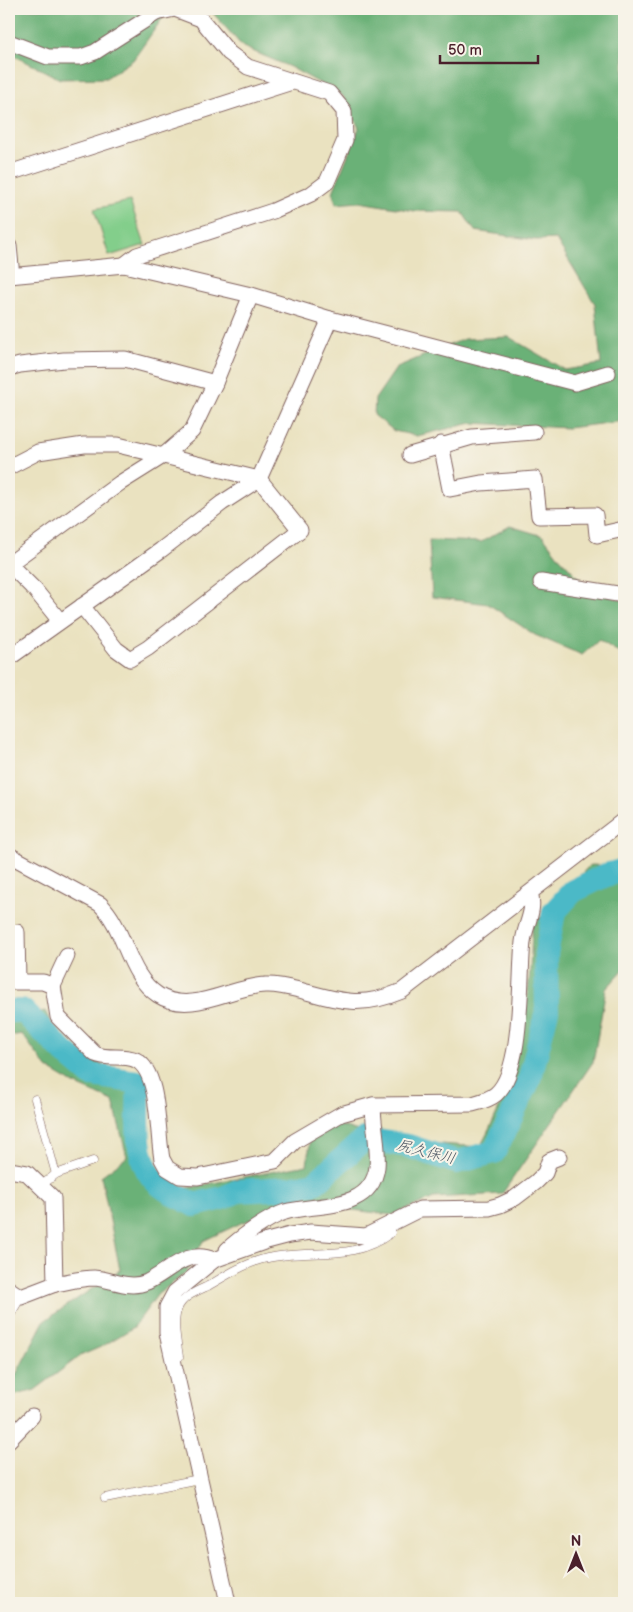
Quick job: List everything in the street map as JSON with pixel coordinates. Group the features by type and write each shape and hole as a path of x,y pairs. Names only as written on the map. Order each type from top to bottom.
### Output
{"street":[{"path":"9,42 48,57 81,57 95,52 156,13 174,9 201,18 229,53 248,66 329,93 344,111 346,140 327,182 310,194 273,211 138,255 124,265"},
{"path":"9,173 292,82"},
{"path":"9,246 10,276 124,265 251,295 330,319 575,383 608,373"},
{"path":"60,621 35,590 9,564 120,483 163,456 192,431 215,383 251,295"},
{"path":"9,658 222,503 259,479 330,319"},
{"path":"9,368 64,360 125,359 215,383"},
{"path":"410,455 441,444 472,437 534,432"},
{"path":"441,444 450,489 481,483 535,479 539,516 595,514 597,535 624,529"},
{"path":"9,467 38,452 84,445 118,446 259,479 300,530 148,648 130,659 116,650 82,606"},
{"path":"542,582 624,595"},
{"path":"9,855 100,904 110,914 140,976 148,987 159,995 182,1002 196,1002 266,984 298,990 341,1002 358,1003 384,998 402,991 624,820"},
{"path":"67,956 53,986 58,1017 95,1054 101,1057 134,1059 145,1067 152,1080 162,1158 167,1168 180,1176 198,1177 275,1161 295,1140 341,1114 373,1105 472,1104 486,1100 496,1094 505,1082 520,1021 524,940 533,902 530,894"},
{"path":"17,932 13,982 43,982 53,986"},
{"path":"228,1603 167,1334 167,1307 175,1292 257,1228 284,1212 350,1201 363,1195 374,1178 377,1167 373,1105"},
{"path":"15,1293 93,1278 122,1285 136,1285 147,1282 170,1266 194,1256 217,1258 290,1236 311,1232 366,1236 420,1209 488,1208 500,1205 515,1198 536,1182 545,1173 549,1161 559,1157"},
{"path":"9,1170 26,1173 42,1185 53,1198 55,1284"},
{"path":"9,1440 32,1416"}],"lane":[{"path":"35,1099 56,1174"},
{"path":"42,1185 56,1174 93,1161"},
{"path":"176,1376 181,1372 176,1318 178,1308 186,1298 232,1272 262,1259 352,1252 371,1246 391,1233 390,1224"},
{"path":"9,1317 15,1293"},
{"path":"105,1498 199,1479"}],"green space":[{"path":"9,9 169,9 133,60 106,78 60,79 9,53"},
{"path":"204,9 624,9 624,421 568,428 472,423 417,436 394,431 374,415 375,399 397,367 464,339 509,337 565,370 601,364 595,304 556,239 536,240 475,231 462,212 415,211 359,202 336,204 333,192 359,128 343,96 290,67 243,47 211,11"},
{"path":"130,201 145,245 109,256 94,209"},
{"path":"510,526 543,536 560,558 589,589 624,601 624,653 620,653 599,640 582,655 535,635 488,604 432,597 429,540 481,542"},
{"path":"590,865 624,866 624,969 606,989 593,1062 502,1194 434,1198 392,1215 299,1203 241,1223 203,1241 186,1273 158,1294 134,1327 103,1346 80,1356 35,1390 9,1397 9,1388 44,1321 120,1270 101,1176 127,1157 113,1101 74,1084 47,1068 22,1034 9,1036 9,1018 45,1011 61,1043 133,1081 145,1117 152,1166 186,1188 307,1165 311,1135 333,1123 383,1139 410,1136 428,1143 480,1147 494,1120 514,1067 529,985 532,926"}],"waterway":[{"name":"尻久保川","path":"9,1011 23,1011 63,1051 91,1075 138,1082 139,1143 146,1167 161,1186 194,1205 223,1198 238,1191 289,1188 315,1183 365,1139 408,1146 457,1162 494,1152 530,1078 547,1011 546,954 554,912 573,891 606,875 624,870"}]}
